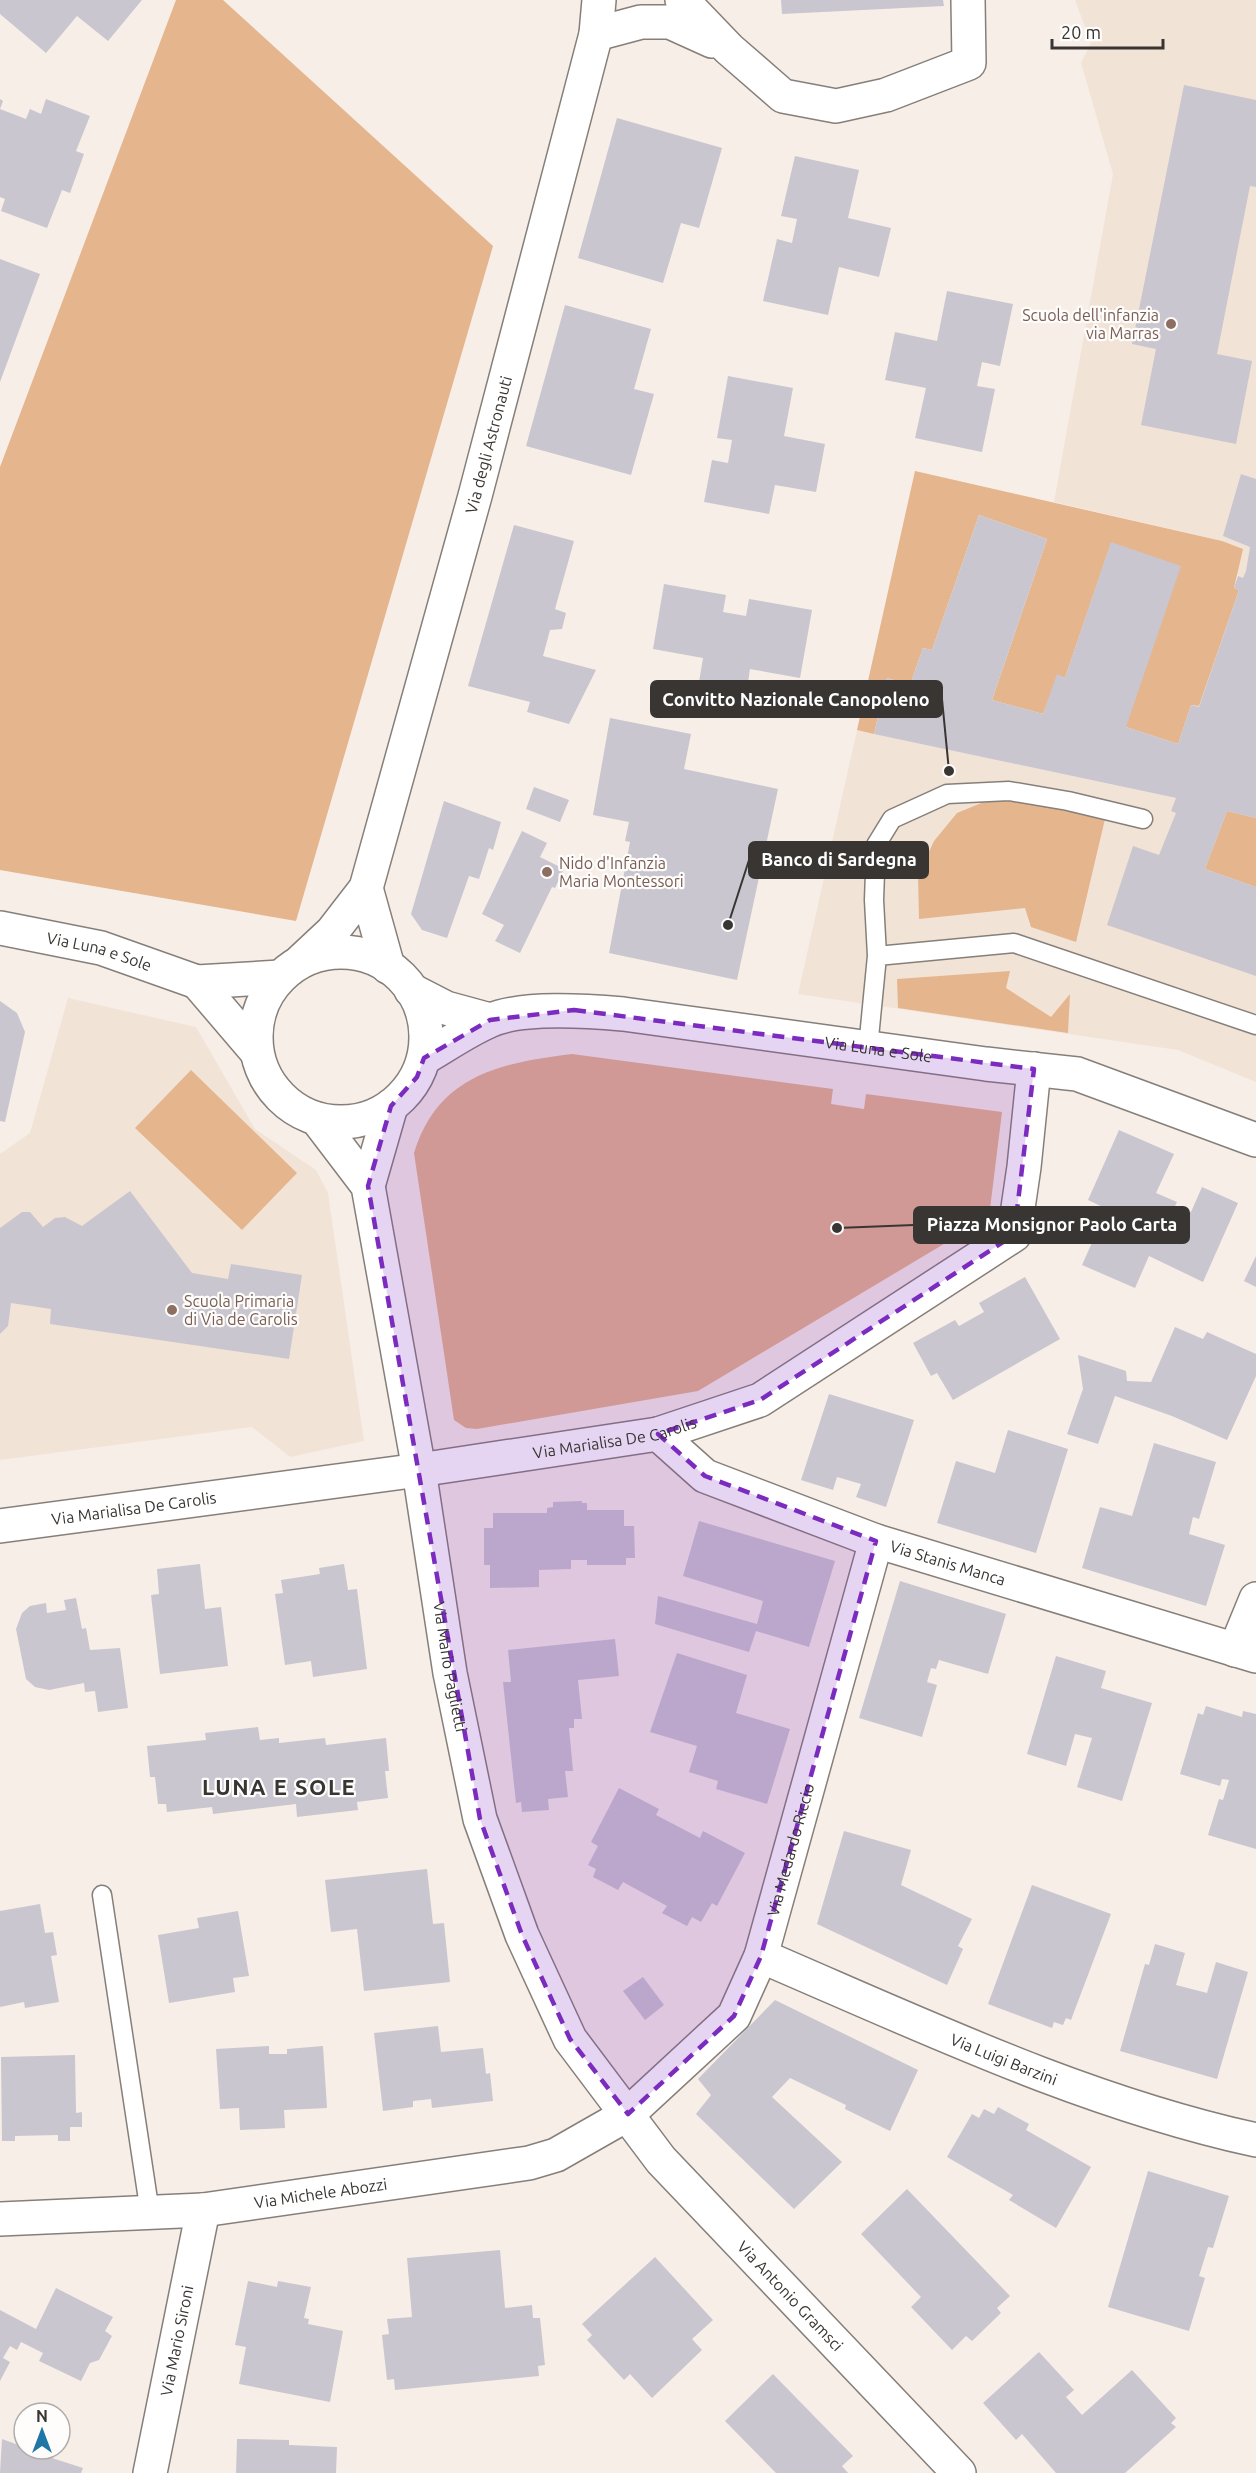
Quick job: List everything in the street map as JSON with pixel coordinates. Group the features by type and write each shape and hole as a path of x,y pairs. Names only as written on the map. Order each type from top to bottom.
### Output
{"street":[{"name":"Via degli Astronauti","path":"290,969 332,932 366,888 480,475 596,34 599,0"},
{"path":"682,0 729,49 783,96 836,106 886,95 969,63 969,0"},
{"path":"596,34 641,22 670,22 729,49"},
{"path":"366,888 388,967"},
{"name":"Via Luna e Sole","path":"0,928 101,948 197,982 290,969"},
{"path":"326,953 353,953 380,961 388,967 402,977 418,999 426,1026 424,1058 417,1077 402,1098 380,1114 355,1122 328,1122 303,1114 280,1098 264,1077 256,1051 256,1024 264,998 290,969 326,953"},
{"name":"Via Luna e Sole","path":"197,982 256,1051"},
{"name":"Via Luna e Sole","path":"411,990 446,1008 490,1020"},
{"name":"Via Luna e Sole","path":"424,1058 490,1020 529,1013 574,1010 623,1014 1077,1074 1256,1140"},
{"name":"Via Marialisa De Carolis","path":"0,1526 419,1470 658,1434 760,1400 1014,1235 1034,1069"},
{"path":"368,1186 391,1106"},
{"path":"317,1119 368,1186"},
{"name":"Via Mario Paglietti","path":"368,1186 419,1470 450,1673 480,1819 522,1935 570,2039 628,2114"},
{"name":"Via Stanis Manca","path":"658,1434 705,1476 876,1541 1245,1653"},
{"name":"Via Medardo Riccio","path":"628,2114 734,2016 760,1956 876,1541"},
{"path":"1245,1653 1256,1599"},
{"name":"Via Luigi Barzini","path":"760,1956 1038,2075 1207,2130 1256,2140"},
{"name":"Via Michele Abozzi","path":"0,2219 203,2210 529,2163 556,2156 628,2114"},
{"name":"Via Antonio Gramsci","path":"628,2114 661,2160 959,2473"},
{"name":"Via Mario Sironi","path":"150,2473 203,2210"}],"lane":[{"path":"868,1048 877,956 874,900 876,845 892,819 947,794 1009,791 1068,801 1143,819"},
{"path":"877,956 1014,943 1256,1025"},
{"path":"102,1894 150,2213"}],"highlighted area":[{"path":"574,1010 1034,1069 1014,1235 760,1400 658,1434 705,1476 876,1541 761,1956 734,2016 628,2114 570,2039 522,1935 480,1819 368,1186 391,1106 417,1077 424,1058 490,1020"}],"shaded area":[{"path":"176,0 223,0 493,246 296,921 0,870 0,467"},
{"path":"1075,0 1256,0 1256,1082 1178,1050 798,994 857,730 1175,798 1178,744 1191,705 1199,706 1239,590 1234,588 1238,576 1222,541 1054,502 1113,174 1081,63 1091,43"},
{"path":"915,471 1222,541 1243,549 1234,588 1239,590 1199,706 1191,705 1178,744 1126,727 1111,543 1065,678 1058,675 1043,714 992,700 1047,539 979,515 932,650 923,648 910,685 887,678 874,734 857,730"},
{"path":"986,801 1017,801 1105,819 1076,942 1031,927 1025,908 919,919 918,875 934,841 957,813"},
{"path":"1227,811 1256,818 1256,887 1205,869"},
{"path":"1010,971 1006,988 1051,1017 1070,994 1068,1033 898,1008 897,979"},
{"name":"Scuola Primaria di Via de Carolis","path":"68,998 196,1027 255,1129 316,1170 328,1193 364,1441 290,1457 252,1427 0,1460 0,1154 30,1133"},
{"path":"572,1054 833,1089 831,1104 864,1109 866,1094 1002,1112 989,1217 698,1391 477,1429 466,1428 454,1420 414,1153 425,1127 439,1106 456,1090 475,1078 520,1062"},
{"path":"191,1070 297,1173 242,1230 135,1128"}],"building":[{"path":"0,0 142,0 108,41 77,16 46,53 0,14"},
{"path":"781,0 943,0 944,6 782,14"},
{"path":"1184,85 1256,100 1256,187 1250,186 1217,354 1252,361 1236,444 1141,425 1156,349 1132,344"},
{"path":"46,99 90,116 76,151 84,154 70,193 62,190 47,228 1,211 5,199 0,197 0,109 26,119 30,109 41,114"},
{"path":"617,118 722,148 699,228 681,223 663,283 578,258"},
{"path":"795,156 859,170 848,218 891,228 879,277 839,267 828,315 763,301 777,239 792,243 797,219 781,216"},
{"path":"0,259 40,274 0,382"},
{"path":"947,291 1013,304 1000,366 982,362 977,386 995,389 982,452 915,438 926,388 885,380 895,332 937,341"},
{"path":"565,305 651,329 634,389 654,394 631,475 526,446"},
{"path":"728,376 793,388 784,436 825,444 816,492 775,485 769,514 704,502 712,460 728,463 732,440 717,438"},
{"path":"1241,474 1256,479 1256,818 1227,811 1205,869 1256,887 1256,976 1107,925 1133,846 1159,855 1176,813 1171,811 1176,798 874,734 887,678 910,685 923,648 932,650 979,515 1047,539 992,700 1043,714 1057,674 1065,678 1111,542 1181,566 1126,727 1178,744 1191,705 1199,707 1239,590 1234,588 1238,576 1243,578 1246,571 1250,547 1223,536"},
{"path":"514,525 574,541 555,609 566,613 562,629 550,630 543,656 596,670 569,724 527,712 530,702 468,686"},
{"path":"664,584 726,595 723,612 746,616 749,599 812,610 800,678 750,669 744,709 696,700 703,658 653,649"},
{"path":"610,718 691,734 684,769 778,789 737,980 609,953 630,842 625,841 629,822 593,815"},
{"path":"534,787 569,800 560,822 526,809"},
{"path":"444,801 501,822 493,850 489,848 479,879 469,876 447,938 422,930 411,914"},
{"path":"522,831 547,843 540,857 564,869 555,888 552,887 520,953 495,941 504,925 482,914"},
{"path":"0,1001 17,1013 25,1032 5,1122 0,1121"},
{"path":"1119,1130 1174,1154 1156,1193 1177,1202 1175,1206 1191,1212 1202,1187 1238,1203 1203,1282 1149,1256 1135,1288 1082,1265 1107,1209 1088,1200"},
{"path":"130,1191 192,1273 228,1279 231,1264 302,1275 289,1359 50,1324 51,1309 11,1303 8,1326 0,1334 0,1228 22,1212 30,1212 43,1227 55,1218 65,1217 82,1226"},
{"path":"1256,1256 1256,1287 1244,1281"},
{"path":"1025,1277 1060,1339 953,1400 937,1373 931,1376 913,1343 955,1320 959,1326 984,1312 979,1303"},
{"path":"1175,1327 1203,1339 1207,1332 1256,1354 1256,1376 1227,1440 1172,1416 1115,1396 1098,1444 1067,1434 1083,1389 1078,1355 1126,1371 1127,1381 1151,1382"},
{"path":"829,1394 914,1420 886,1507 856,1497 861,1484 837,1477 833,1490 801,1480"},
{"path":"1008,1430 1068,1449 1036,1553 937,1523 956,1461 995,1473"},
{"path":"1154,1443 1216,1462 1199,1519 1193,1517 1189,1534 1225,1545 1206,1606 1082,1568 1100,1507 1132,1516"},
{"path":"582,1501 582,1503 587,1503 587,1510 624,1510 624,1526 634,1526 635,1558 626,1558 626,1565 587,1565 587,1560 571,1560 571,1569 539,1570 539,1587 490,1588 490,1565 484,1565 484,1528 493,1528 493,1513 547,1513 547,1508 553,1507 553,1502"},
{"path":"699,1521 835,1561 809,1647 756,1631 749,1652 655,1624 658,1596 757,1624 763,1601 683,1576"},
{"path":"200,1564 205,1609 221,1607 228,1666 160,1674 151,1595 159,1594 157,1569"},
{"path":"344,1564 348,1590 357,1589 367,1669 313,1677 311,1661 285,1665 275,1594 283,1593 281,1580 320,1574 319,1568"},
{"path":"900,1581 1006,1614 988,1674 939,1660 936,1669 931,1668 927,1682 937,1685 922,1737 859,1718"},
{"path":"76,1598 82,1629 86,1628 90,1650 120,1648 128,1708 98,1712 95,1691 85,1692 84,1683 49,1690 35,1687 26,1679 16,1629 22,1613 30,1606 46,1603 47,1613 66,1610 64,1600"},
{"path":"615,1639 619,1676 578,1680 582,1719 574,1719 574,1728 569,1728 573,1771 565,1771 568,1797 548,1799 549,1810 522,1812 521,1802 516,1803 503,1682 511,1682 508,1650"},
{"path":"677,1653 747,1675 736,1713 790,1729 767,1804 716,1789 718,1781 689,1772 697,1746 650,1732"},
{"path":"1056,1656 1106,1671 1101,1688 1152,1703 1122,1801 1077,1787 1092,1738 1075,1734 1066,1766 1027,1754"},
{"path":"1206,1706 1242,1717 1243,1711 1256,1714 1256,1849 1208,1835 1219,1799 1223,1800 1229,1780 1222,1779 1220,1786 1180,1774 1198,1713 1203,1715"},
{"path":"258,1727 260,1740 279,1738 279,1743 325,1738 326,1745 386,1738 389,1771 385,1771 388,1798 357,1802 358,1810 297,1817 296,1804 213,1814 212,1807 167,1812 166,1804 158,1804 155,1777 150,1777 147,1746 206,1740 205,1733"},
{"path":"619,1788 659,1809 656,1815 700,1838 703,1831 745,1853 717,1906 712,1903 701,1922 692,1917 687,1926 662,1913 667,1906 623,1882 618,1890 593,1877 596,1869 588,1865 598,1846 591,1842"},
{"path":"844,1831 911,1850 901,1885 972,1919 958,1946 963,1949 947,1985 817,1924"},
{"path":"427,1869 433,1924 444,1923 450,1982 364,1991 357,1929 331,1932 325,1880"},
{"path":"1032,1885 1111,1914 1071,2020 1066,2018 1063,2025 1054,2022 1052,2028 988,2004"},
{"path":"40,1904 45,1933 53,1932 57,1955 51,1956 59,2002 25,2008 24,2002 0,2007 0,1911"},
{"path":"238,1911 249,1976 233,1978 235,1992 169,2003 158,1935 199,1928 197,1918"},
{"path":"1155,1944 1185,1953 1176,1985 1207,1993 1216,1962 1248,1972 1217,2079 1120,2051 1145,1964 1149,1965"},
{"path":"643,1977 664,2005 645,2020 623,1991"},
{"path":"775,2000 918,2070 890,2131 845,2109 846,2105 790,2078 772,2097 842,2162 794,2209 696,2114 711,2095 698,2079"},
{"path":"438,2026 441,2052 483,2048 486,2074 490,2073 493,2101 432,2108 431,2099 413,2101 413,2107 383,2111 374,2033"},
{"path":"269,2046 269,2054 287,2054 287,2049 323,2046 327,2108 284,2110 285,2128 240,2130 239,2108 220,2109 216,2049"},
{"path":"75,2055 76,2113 82,2112 82,2127 70,2127 70,2141 58,2141 58,2135 15,2136 15,2141 2,2141 1,2057"},
{"path":"998,2107 1029,2124 1026,2130 1091,2167 1056,2228 1009,2200 1013,2195 947,2157 972,2114 979,2118 984,2109 994,2114"},
{"path":"1148,2171 1229,2196 1213,2248 1208,2247 1199,2276 1205,2278 1189,2331 1108,2307"},
{"path":"907,2189 1010,2296 997,2308 1001,2313 972,2341 966,2336 952,2350 911,2307 921,2297 861,2234"},
{"path":"500,2250 505,2308 532,2305 533,2318 540,2318 545,2365 538,2366 539,2376 395,2390 394,2379 387,2380 382,2335 389,2334 387,2319 412,2317 407,2258"},
{"path":"655,2257 713,2320 692,2339 702,2350 652,2398 630,2374 624,2380 587,2340 592,2335 582,2324"},
{"path":"248,2281 277,2287 278,2281 311,2287 304,2318 309,2319 308,2324 343,2331 330,2402 239,2384 246,2347 235,2345"},
{"path":"56,2288 113,2317 105,2331 112,2336 99,2360 90,2363 81,2381 39,2361 43,2353 21,2342 17,2350 10,2346 3,2358 10,2362 0,2381 0,2310 36,2329"},
{"path":"1039,2352 1074,2390 1066,2397 1082,2415 1132,2370 1176,2418 1171,2423 1176,2427 1125,2473 1056,2473 1022,2434 1016,2440 983,2403"},
{"path":"773,2374 853,2456 842,2466 848,2473 776,2473 725,2421"},
{"path":"2,2439 12,2443 12,2461 61,2461 83,2468 81,2473 0,2473"},
{"path":"237,2439 289,2440 289,2445 337,2447 336,2473 236,2473"}],"place":[{"name":"Scuola dell'infanzia via Marras","path":"1171,324"},
{"name":"Convitto Nazionale Canopoleno","path":"949,771"},
{"name":"Nido d'Infanzia Maria Montessori","path":"547,872"},
{"name":"Banco di Sardegna","path":"728,925"},
{"name":"Piazza Monsignor Paolo Carta","path":"837,1228"},
{"name":"Scuola Primaria di Via de Carolis","path":"172,1310"}],"district":[{"name":"LUNA E SOLE","path":"279,1787"}]}
